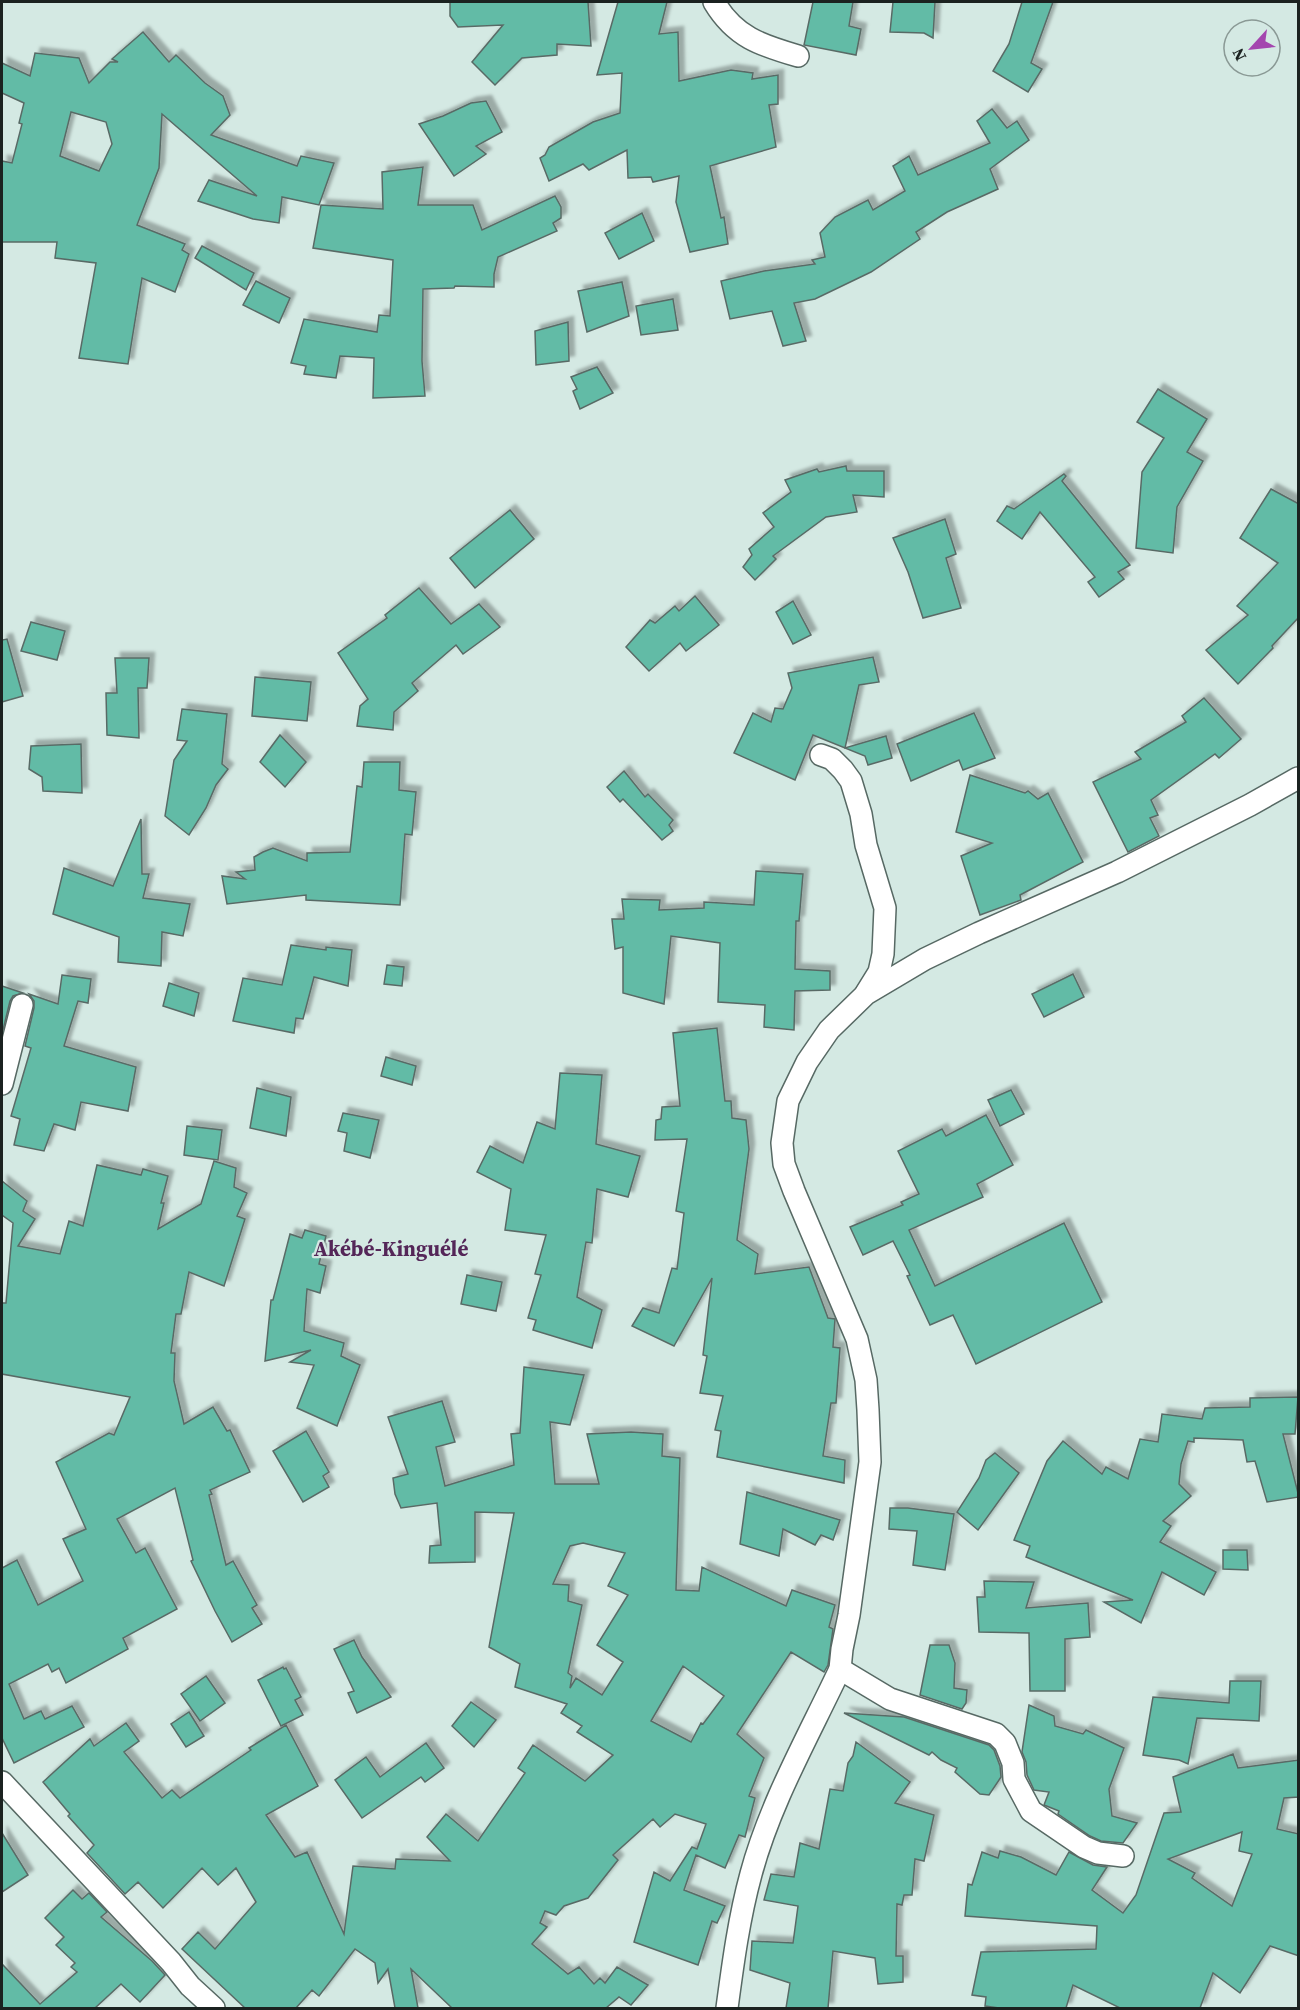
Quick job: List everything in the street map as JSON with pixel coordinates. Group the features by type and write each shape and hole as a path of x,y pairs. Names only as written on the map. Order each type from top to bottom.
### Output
{"street":[{"path":"714,2 735,29 753,41 798,56"},
{"path":"821,755 832,759 850,781 861,814 866,845 885,908 884,954 879,972 866,994"},
{"path":"727,2008 736,1935 751,1871 778,1798 840,1669 870,1462 866,1380 857,1339 784,1164 782,1143 788,1101 807,1062 829,1030 866,994 925,959 1117,872 1299,778"},
{"path":"2,1084 22,1005"},
{"path":"840,1669 890,1699 996,1734 1005,1743 1013,1763 1014,1779 1031,1811 1084,1847 1098,1853 1123,1856"},
{"path":"2,1782 171,1962 190,1986 214,2008"}],"building":[{"path":"450,2 588,2 591,46 557,44 557,55 522,58 495,85 472,62 503,25 458,27 450,16"},
{"path":"618,2 667,2 659,34 678,32 679,81 731,70 753,73 752,79 778,75 778,104 769,105 776,147 710,166 721,218 724,217 728,244 690,252 676,202 679,176 653,182 651,177 628,178 627,150 589,170 583,164 549,181 540,158 545,155 549,147 593,122 620,113 622,73 597,75"},
{"path":"813,2 853,2 849,26 861,29 856,55 804,45"},
{"path":"893,2 935,2 933,38 924,33 890,32"},
{"path":"1022,2 1053,2 1031,63 1042,69 1028,92 993,71 1009,44"},
{"path":"143,32 169,62 176,55 205,83 223,96 230,115 211,135 297,166 301,156 334,163 319,205 282,197 279,223 253,219 198,201 209,180 257,196 162,114 159,168 137,225 185,244 182,250 189,254 175,292 142,278 128,364 79,358 96,263 55,258 57,242 2,242 2,161 12,163 22,124 19,123 24,103 2,93 2,63 30,76 35,53 79,58 89,83 110,62 118,62 112,59","holes":["71,112 106,122 112,144 99,171 60,156"]},
{"path":"486,101 502,132 476,146 486,154 454,176 419,124 471,103"},
{"path":"992,109 1007,128 1017,121 1029,140 990,169 998,189 947,212 916,232 920,239 871,272 815,299 794,303 806,341 783,346 772,311 730,319 721,281 764,271 815,264 812,260 825,257 820,233 835,217 868,200 873,210 905,191 893,166 909,156 918,175 990,143 977,121"},
{"path":"423,167 418,205 473,205 482,230 555,196 561,207 561,218 553,223 557,231 498,257 494,287 455,286 454,288 423,289 422,361 425,396 373,398 374,358 340,356 336,378 304,374 306,366 291,363 304,319 377,332 379,315 390,316 393,260 313,248 321,205 383,209 382,172"},
{"path":"642,213 654,241 619,259 605,233"},
{"path":"202,246 254,273 246,290 195,258"},
{"path":"256,281 290,298 279,323 243,305"},
{"path":"622,282 629,316 587,332 578,291"},
{"path":"673,299 678,330 641,335 636,306"},
{"path":"568,322 569,361 536,365 535,331"},
{"path":"597,367 613,393 580,409 573,391 577,389 571,377"},
{"path":"1158,389 1207,419 1187,452 1203,461 1177,507 1173,553 1136,548 1142,472 1164,438 1137,422"},
{"path":"846,466 847,471 884,471 884,497 853,495 857,512 826,517 773,556 776,559 755,580 743,567 752,555 749,549 774,527 763,513 791,492 785,480 817,469 819,472"},
{"path":"1064,474 1066,476 1062,481 1130,565 1118,572 1124,579 1099,597 1088,582 1095,577 1040,512 1022,539 997,521 1007,506 1014,509"},
{"path":"1271,489 1299,504 1299,617 1238,684 1206,650 1248,615 1237,606 1278,563 1240,538"},
{"path":"510,510 534,539 475,588 450,558"},
{"path":"945,519 956,554 946,558 961,608 923,618 908,572 893,538"},
{"path":"419,588 451,624 479,604 500,627 463,654 456,645 412,683 418,691 394,712 393,730 357,726 360,706 368,699 338,653 387,618 385,615"},
{"path":"695,596 719,625 686,651 680,643 649,671 626,647 650,620 655,623 675,606 679,611"},
{"path":"793,601 811,635 793,644 776,612"},
{"path":"31,622 65,631 57,660 21,651"},
{"path":"7,639 23,696 2,702 2,640"},
{"path":"873,657 879,682 859,685 845,748 813,735 795,780 734,753 753,713 771,722 775,708 783,709 792,688 788,673"},
{"path":"115,658 149,658 147,688 138,688 139,738 107,735 106,693 117,693"},
{"path":"255,677 311,682 307,721 252,716"},
{"path":"1204,698 1241,739 1219,758 1215,754 1151,800 1158,815 1150,818 1159,836 1128,852 1093,782 1141,759 1135,752 1186,722 1182,716"},
{"path":"182,709 227,714 222,764 228,769 216,785 206,808 189,835 165,816 174,760 187,741 177,740"},
{"path":"974,713 995,758 963,770 959,760 911,781 897,744"},
{"path":"280,735 306,762 285,787 260,762"},
{"path":"886,736 892,758 868,765 865,756 845,748"},
{"path":"81,744 82,793 43,791 42,777 29,769 31,746"},
{"path":"364,762 400,762 399,790 416,792 412,835 405,834 400,905 306,900 306,895 227,904 222,876 245,879 236,872 255,870 254,857 263,852 273,848 307,861 307,853 350,852 357,786 362,787"},
{"path":"624,771 645,797 648,794 673,820 669,825 673,831 662,840 623,799 620,802 607,787"},
{"path":"970,775 1025,793 1028,791 1038,799 1048,793 1083,862 1020,895 1021,900 980,915 961,856 992,843 956,832"},
{"path":"141,819 142,874 149,874 143,898 190,904 183,936 162,932 161,966 118,962 119,937 53,914 64,868 113,886"},
{"path":"756,871 803,874 799,921 796,921 795,969 830,971 830,990 795,991 794,1030 764,1027 765,1005 718,1002 720,943 671,936 664,1004 623,993 623,947 615,949 612,919 624,919 622,899 660,900 659,910 704,908 704,902 754,905"},
{"path":"291,945 326,950 326,947 352,950 348,986 314,977 303,1019 296,1018 294,1033 233,1021 243,978 282,985"},
{"path":"387,965 404,967 402,986 384,984"},
{"path":"1073,974 1084,997 1044,1017 1032,994"},
{"path":"62,975 91,979 88,1003 78,1001 64,1046 136,1067 128,1111 81,1102 75,1130 54,1124 44,1151 14,1145 20,1119 11,1116 31,1048 25,1046 34,1008 34,1001 29,994 58,1004"},
{"path":"169,983 199,993 194,1016 163,1006"},
{"path":"2,986 23,993 13,996 10,1001 2,1034"},
{"path":"717,1028 725,1101 731,1101 732,1118 746,1120 749,1149 737,1240 758,1254 755,1274 809,1267 828,1318 835,1319 833,1347 840,1348 836,1403 831,1403 823,1456 845,1460 844,1483 717,1457 721,1431 715,1430 723,1396 700,1393 707,1356 703,1355 712,1278 674,1346 632,1326 643,1308 659,1313 672,1268 677,1269 684,1213 676,1211 687,1139 655,1140 656,1120 661,1119 662,1107 680,1106 673,1033"},
{"path":"386,1057 416,1066 412,1085 381,1076"},
{"path":"560,1073 602,1075 596,1144 640,1156 628,1197 597,1189 592,1243 586,1242 577,1297 602,1310 592,1348 533,1330 536,1320 528,1318 541,1275 535,1274 546,1235 505,1230 511,1189 477,1172 490,1146 523,1163 537,1122 555,1129"},
{"path":"257,1088 291,1097 286,1136 250,1128"},
{"path":"1011,1090 1024,1114 1000,1126 988,1100"},
{"path":"343,1113 379,1120 370,1158 344,1151 347,1133 338,1131"},
{"path":"986,1115 1013,1165 977,1184 983,1197 909,1230 935,1286 1064,1223 1102,1302 976,1364 953,1315 930,1325 907,1276 910,1275 893,1241 863,1255 850,1227 903,1205 901,1202 919,1194 898,1151 942,1129 946,1136"},
{"path":"187,1126 222,1130 218,1160 184,1155"},
{"path":"214,1161 236,1168 234,1187 247,1193 237,1216 245,1219 224,1286 189,1272 181,1314 176,1314 171,1353 175,1353 174,1381 184,1424 213,1407 227,1431 230,1430 250,1472 210,1490 212,1494 209,1495 226,1565 233,1561 257,1605 252,1608 262,1624 232,1642 191,1561 193,1560 175,1488 117,1519 136,1553 145,1548 177,1609 123,1638 128,1649 66,1683 59,1668 52,1672 48,1664 9,1684 24,1719 41,1711 45,1719 72,1706 84,1727 14,1763 2,1738 2,1568 17,1560 38,1605 83,1581 63,1539 86,1529 56,1462 109,1433 114,1435 130,1397 2,1374 2,1303 6,1303 13,1223 2,1215 2,1181 27,1201 23,1211 35,1219 18,1246 60,1254 69,1221 83,1226 97,1165 141,1175 143,1169 168,1176 161,1203 164,1203 158,1229 201,1204"},
{"path":"305,1230 326,1236 319,1264 326,1266 320,1293 307,1289 304,1331 344,1343 341,1356 360,1365 337,1426 297,1408 314,1365 290,1362 311,1350 265,1361 271,1300 273,1300 290,1234 302,1238"},
{"path":"467,1275 502,1282 496,1311 461,1304"},
{"path":"524,1367 584,1375 570,1425 550,1422 555,1484 599,1484 587,1434 631,1432 663,1434 662,1456 680,1458 676,1590 699,1591 702,1567 786,1606 792,1590 835,1605 829,1627 833,1629 828,1665 824,1672 791,1652 737,1734 764,1758 749,1796 755,1798 745,1837 739,1835 725,1868 696,1855 684,1890 725,1906 717,1923 712,1921 698,1965 634,1942 654,1872 670,1881 692,1847 697,1849 706,1824 675,1814 660,1827 653,1819 613,1855 618,1860 588,1898 564,1906 556,1915 545,1911 540,1923 547,1927 532,1944 568,1974 579,1967 594,1984 600,1978 605,1983 617,1967 648,1985 631,2005 619,1997 606,2008 452,2008 411,1969 418,2008 395,2008 388,1969 378,1983 375,1963 355,1949 319,1996 312,1990 296,2008 245,2008 182,1949 198,1932 215,1949 256,1902 236,1868 218,1885 202,1868 163,1908 138,1882 125,1894 87,1853 94,1845 68,1816 70,1814 43,1782 90,1739 94,1746 126,1723 139,1741 124,1752 162,1798 172,1790 180,1798 251,1750 249,1748 286,1725 318,1786 266,1815 295,1857 307,1852 344,1934 353,1866 395,1869 396,1859 450,1861 427,1837 446,1814 478,1841 525,1773 518,1768 533,1745 585,1781 613,1755 577,1732 582,1726 561,1713 567,1704 515,1687 520,1664 489,1647 514,1513 475,1512 475,1562 429,1563 430,1546 441,1545 437,1503 401,1508 395,1494 393,1478 408,1474 388,1417 442,1401 455,1442 436,1447 445,1486 514,1465 511,1434 520,1433","holes":["583,1543 625,1553 608,1586 628,1595 597,1645 623,1662 602,1695 576,1678 570,1688 572,1676 568,1673 582,1605 568,1601 569,1585 553,1584 570,1546","683,1666 724,1696 703,1724 701,1723 691,1742 651,1721"]},
{"path":"1298,1397 1295,1434 1283,1434 1299,1497 1267,1502 1255,1461 1247,1462 1243,1440 1194,1438 1194,1442 1188,1441 1181,1464 1179,1484 1191,1496 1163,1521 1171,1526 1160,1542 1216,1572 1204,1595 1162,1572 1141,1623 1104,1602 1133,1600 1026,1557 1030,1546 1014,1540 1047,1461 1063,1441 1102,1474 1106,1467 1128,1479 1140,1439 1158,1442 1162,1414 1202,1419 1205,1408 1250,1407 1250,1398"},
{"path":"306,1431 329,1472 323,1476 329,1487 303,1502 273,1451"},
{"path":"995,1453 1019,1473 978,1530 957,1512 979,1478 986,1460"},
{"path":"747,1492 840,1520 833,1540 821,1535 815,1545 783,1529 779,1556 740,1544"},
{"path":"890,1508 954,1514 945,1570 913,1565 917,1531 889,1529"},
{"path":"1223,1550 1247,1550 1248,1570 1223,1569"},
{"path":"984,1581 1034,1582 1026,1608 1088,1603 1090,1637 1065,1639 1065,1691 1030,1691 1029,1633 979,1632 977,1597 985,1597"},
{"path":"354,1640 362,1657 391,1697 357,1713 348,1693 354,1691 334,1649"},
{"path":"930,1645 949,1645 955,1663 954,1688 967,1690 966,1703 962,1709 920,1695"},
{"path":"283,1667 286,1668 301,1697 295,1700 303,1715 281,1726 258,1680"},
{"path":"206,1676 225,1703 200,1721 181,1694"},
{"path":"1230,1681 1261,1681 1259,1721 1197,1718 1188,1764 1179,1760 1143,1755 1153,1697 1229,1703"},
{"path":"471,1702 496,1720 474,1747 452,1726"},
{"path":"1029,1705 1054,1716 1055,1726 1083,1734 1086,1730 1124,1748 1109,1789 1112,1816 1137,1823 1123,1843 1101,1841 1090,1836 1058,1814 1059,1811 1044,1805 1049,1792 1034,1790 1027,1775 1022,1752"},
{"path":"189,1712 204,1736 186,1747 171,1724"},
{"path":"844,1713 904,1717 989,1745 994,1750 1000,1766 1001,1777 989,1795 980,1794 955,1772 957,1768 941,1760 932,1752 929,1755"},
{"path":"856,1742 910,1782 895,1803 934,1815 924,1861 915,1859 912,1895 904,1895 902,1905 897,1904 896,1956 903,1956 903,1982 878,1984 875,1958 833,1951 828,2008 786,2008 790,1983 750,1970 752,1941 793,1943 798,1906 764,1900 771,1874 794,1877 800,1843 819,1849 830,1789 843,1791 848,1763 853,1756"},
{"path":"426,1743 444,1768 425,1782 421,1777 362,1818 335,1780 366,1757 380,1777"},
{"path":"1233,1754 1238,1768 1299,1760 1299,1797 1284,1798 1277,1829 1299,1834 1299,1956 1270,1946 1240,1993 1213,1973 1200,2008 1120,2008 1073,1985 1066,2008 999,2008 985,2006 986,1997 972,1995 981,1952 1096,1949 1097,1926 965,1916 968,1884 972,1885 982,1852 998,1858 1000,1851 1021,1857 1056,1875 1069,1852 1093,1865 1107,1867 1092,1890 1123,1913 1136,1895 1164,1813 1181,1812 1173,1777","holes":["1242,1832 1239,1851 1252,1854 1232,1906 1192,1878 1195,1873 1168,1859"]},
{"path":"2,1833 28,1875 2,1892"},
{"path":"73,1890 82,1899 89,1893 107,1912 101,1917 165,1975 140,2002 121,1984 95,2008 2,2008 2,1964 40,2004 77,1972 71,1967 75,1963 56,1945 64,1937 45,1918"}],"district":[{"name":"Akébé-Kinguélé","path":"391,1248"}]}
